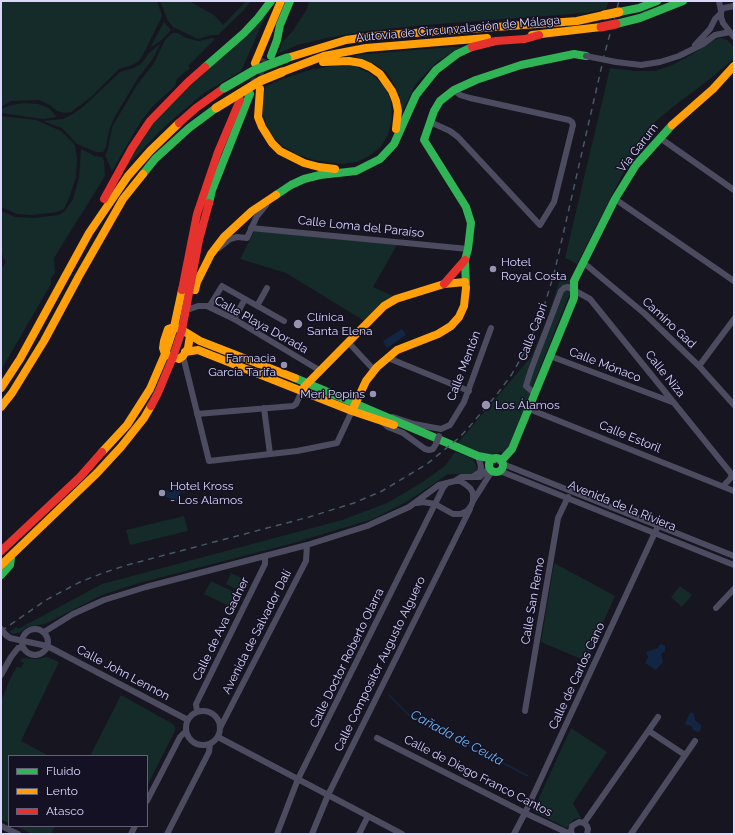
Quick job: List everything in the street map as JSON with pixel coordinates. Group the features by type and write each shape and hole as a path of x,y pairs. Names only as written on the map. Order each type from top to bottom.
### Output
{"main road":[{"path":"89,233 92,221 132,148 150,121 173,96 244,33 271,1"},
{"path":"255,63 281,1"},
{"path":"268,58 277,40 280,25 290,1"},
{"name":"Autovía de Circunvalación de Málaga","path":"1,388 20,359 89,233 128,176 150,151 191,113 238,79 255,70 287,58 346,40 374,36 577,21 639,8 657,1"},
{"name":"Autovía de Circunvalación de Málaga","path":"1,408 44,341 123,198 155,159 189,128 243,90 300,64 324,56 366,48 519,35 539,35 601,27 640,18 682,1"},
{"path":"175,329 190,309 197,282 211,254 237,223 291,184 320,175 356,172 380,158 394,144 416,95 436,70 457,54 478,45 496,41 525,39 539,35"},
{"path":"354,408 366,381 374,370 404,347 438,334 451,326 459,317 464,306 466,293 465,260 468,249 471,223 466,207 424,140 434,111 440,101 454,90 476,80 521,65 574,54 586,56"},
{"path":"291,69 302,68 322,62 349,61 370,67 380,74 392,91 398,111 395,132 388,149"},
{"name":"Vía Garum","path":"584,263 615,199 636,166 666,130 713,89 734,66"},
{"path":"260,88 258,117 266,136 280,151 304,163 319,167 333,169 363,168"},
{"path":"184,319 199,240 210,197 250,94"},
{"path":"178,354 175,329 183,280 197,214 218,152 240,100"},
{"path":"444,284 465,260"},
{"name":"Calle Capri","path":"496,465 512,449 574,298 574,281 584,263"},
{"path":"302,391 319,370 384,306 444,284 465,282"},
{"name":"Avenida de la Riviera","path":"175,329 188,333 200,342 307,383 354,408"},
{"path":"1,551 80,477 126,425 165,366 190,341 190,336"},
{"path":"1,566 121,448 144,418 158,393 165,366 178,354 194,345 195,342 200,342"},
{"name":"Avenida de la Riviera","path":"178,354 203,352 302,391 383,419 496,465"},
{"name":"Avenida de la Riviera","path":"383,419 391,420 496,465"},
{"path":"1,575 10,565 12,556"}],"street":[{"path":"719,1 723,23 733,35"},
{"path":"691,49 710,29 715,19 724,8 734,5 730,1"},
{"path":"586,56 616,62 641,64 660,62 679,56 703,44 715,35 733,35"},
{"path":"430,122 450,131 458,137 540,225 554,202 573,125 572,122 569,120 470,98 460,95 454,90"},
{"path":"660,138 734,190"},
{"path":"211,254 230,240 237,237 247,238 256,216 276,195"},
{"path":"615,199 734,281"},
{"name":"Calle Loma del Paraíso","path":"251,228 468,249"},
{"name":"Camino Gad","path":"584,263 645,314 699,366 734,405"},
{"path":"209,307 222,286 284,322"},
{"name":"Calle Capri","path":"535,394 526,386 561,291 568,287 574,291"},
{"path":"257,306 267,288"},
{"name":"Calle Niza","path":"574,291 590,299 733,476"},
{"path":"234,319 246,299"},
{"name":"Calle Playa Dorada","path":"190,309 198,306 207,306 234,319 319,370"},
{"path":"699,366 734,318"},
{"name":"Calle Mentón","path":"440,433 450,425 464,402 491,328"},
{"path":"348,342 374,370"},
{"path":"178,354 197,414 209,461 297,451 337,443 354,408"},
{"name":"Calle Mónaco","path":"550,356 674,403"},
{"path":"388,358 469,391"},
{"name":"Calle Mónaco","path":"652,394 658,385"},
{"path":"197,414 292,406 296,404 302,391"},
{"path":"264,408 270,454"},
{"name":"Calle Estoril","path":"529,409 734,490"},
{"path":"392,417 440,433 433,449 424,449 403,433 388,427 383,419 392,417"},
{"path":"470,477 480,472 481,467 479,459"},
{"path":"416,503 418,499 440,485 455,481 461,477 480,477 496,465"},
{"name":"Avenida de la Riviera","path":"496,465 568,497 734,565"},
{"name":"Avenida de la Riviera","path":"496,465 734,556"},
{"name":"Calle Compositor Augusto Alguero","path":"312,834 328,795 472,503 496,465"},
{"path":"723,486 728,483 733,476"},
{"path":"446,484 440,494 440,500 443,507 453,514 461,514 467,511 472,503 472,493 466,484 455,481"},
{"name":"Calle Doctor Roberto Olarra","path":"277,834 298,779 440,494"},
{"name":"Calle San Remo","path":"525,711 558,518 568,497"},
{"path":"44,632 73,614 104,600 146,586 307,545 367,526 416,503 423,502 443,507"},
{"path":"416,503 424,506 428,512 428,518"},
{"name":"Calle de Carlos Cano","path":"514,834 658,526"},
{"name":"Avenida de Salvador Dalí","path":"220,728 306,561 307,545"},
{"name":"Calle de Ava Gadner","path":"197,712 196,704 265,564 265,556"},
{"path":"716,608 734,589"},
{"path":"1,629 10,638 22,643 28,652 35,655 42,652 47,646 47,638 44,632 36,629 28,630 25,633 22,643 11,657 1,675"},
{"name":"Calle John Lennon","path":"22,643 47,646 188,720"},
{"path":"148,799 180,737 186,731 188,720 197,712 208,712 217,718 220,728 218,737 210,744 200,745 191,740 186,731"},
{"path":"584,823 658,717"},
{"path":"649,730 685,755"},
{"path":"218,737 402,834"},
{"name":"Calle de Diego Franco Cantos","path":"377,738 525,813 571,834"},
{"path":"631,834 695,741"},
{"path":"167,834 209,752 210,744"},
{"path":"359,834 368,816"},
{"path":"571,834 574,824 579,822 584,823 588,829 587,834"},
{"path":"1,826 18,834"}],"green space":[{"path":"1,1 157,1 162,16 139,61 119,69 91,97 71,112 64,113 57,111 50,105 39,100 11,101 1,107"},
{"path":"160,1 189,1 214,15 223,25 246,1 251,1 244,10 218,35 198,39 173,27 168,21"},
{"path":"309,1 609,1 606,9 585,13 425,25 367,31 297,45 278,54 283,41 292,32 307,9"},
{"path":"267,13 241,71 204,93 172,120 120,174 152,123"},
{"path":"164,22 171,30 163,39 150,48"},
{"path":"172,33 178,33 186,38 199,41 213,38 215,39 188,66 190,68 177,79 175,86 152,107 141,121 112,171 105,155 108,150 112,127 137,85 154,63 165,40"},
{"path":"721,38 727,40 732,45 734,57 706,82 655,122 642,138 633,154 577,264 565,258 610,68 635,71 655,71 672,65 714,40"},
{"path":"161,43 152,60 138,78 114,118 109,131 106,147 103,152 96,152 77,144 62,128 43,121 63,119 73,114 84,106 120,72 134,68 142,63 149,53"},
{"path":"465,47 454,51 437,62 429,70 415,85 402,113 400,97 393,82 385,71 373,63 355,57 356,55"},
{"path":"333,66 354,66 373,75 385,87 391,101 392,118 388,135 380,148 357,162 340,164 314,160 296,154 274,138 268,130 262,111 265,87 282,79 310,70"},
{"path":"24,103 38,104 49,108 57,117 43,119 1,113 3,108"},
{"path":"1,116 36,120 61,131 75,145 77,160 76,177 64,209 57,212 32,215 17,214 1,207"},
{"path":"81,149 95,156 102,157 104,161 105,176 54,258 55,273 51,278 51,284 1,370 1,269 6,262 3,258 2,252 1,211 15,217 34,218 59,215 65,211 73,199 79,178"},
{"path":"255,230 397,245 373,287 393,296 366,322 286,273 240,259"},
{"path":"567,278 572,282 570,293 509,446 503,452 487,455 457,444 531,357 546,323 560,279"},
{"path":"455,452 473,459 477,468 476,471 471,474 448,474 408,501 373,519 290,544 139,583 102,595 45,624 27,627 21,632 13,634 9,632 16,627 18,629 102,584 342,520 387,503 421,483 445,466"},
{"path":"184,516 188,531 130,545 126,530"},
{"path":"554,563 615,596 586,661 541,642"},
{"path":"231,573 248,581 242,592 226,584"},
{"path":"211,581 240,595 233,608 204,594"},
{"path":"680,586 692,595 682,607 671,597"},
{"path":"47,657 59,662 21,741 47,755 8,755 8,822 1,819 1,701 17,666 20,668 24,663 20,661 23,658 36,659"},
{"path":"121,695 173,724 175,727 175,731 148,784 148,755 91,755"},
{"path":"571,728 607,752 573,803 581,818 574,819 567,828 533,811"},
{"path":"18,827 54,827 51,834 32,834"}],"water":[{"path":"402,329 406,335 387,348 383,341"},
{"path":"178,481 188,486 184,493 181,492 176,502 163,495 166,490 172,493"},
{"path":"660,644 665,645 665,651 661,654 663,662 656,670 645,663 648,657 646,652 658,648"},
{"path":"691,712 694,714 695,720 701,725 699,732 694,731 691,726 685,724"}],"waterway":[{"name":"Cañada de Ceuta","path":"389,695 408,714 528,776"}],"tunnel":[{"path":"253,87 265,59"}],"railway":[{"path":"1,631 46,600 80,582 103,573 127,565 309,517 354,503 382,491 427,464 460,437 498,393 512,374 525,351 541,316 554,274 605,52 619,1"}],"traffic: fast":[{"path":"205,67 244,33 271,1"},
{"path":"271,56 277,40 280,25 290,1"},
{"path":"619,12 639,8 657,1"},
{"path":"616,24 640,18 683,1"},
{"path":"276,195 291,185 304,179 320,175 356,171 380,159 394,144 416,95 436,70 457,54 472,47"},
{"path":"466,288 465,260 468,249 471,223 466,207 424,140 434,111 440,101 454,90 476,80 521,65 574,54 586,56"},
{"path":"224,88 255,70 287,58"},
{"path":"209,203 212,190 250,94"},
{"path":"143,174 155,159 189,128 216,108"},
{"path":"501,461 512,449 574,298 574,281 615,199 636,165 672,125"},
{"path":"295,378 478,456 494,459"},
{"path":"496,458 501,460 503,465 501,470 496,472 491,470 489,465 491,460 496,458"},
{"path":"1,575 10,565 11,558"}],"traffic: slow":[{"path":"255,63 281,1"},
{"path":"604,15 619,12"},
{"path":"287,58 346,40 374,36 577,21 604,15"},
{"path":"532,35 601,27"},
{"path":"282,72 324,56 366,48 487,38"},
{"path":"323,62 349,61 361,63 380,74 392,91 396,101 398,111 396,129"},
{"path":"672,125 713,89 734,66"},
{"path":"216,108 260,81 282,72"},
{"path":"260,89 258,117 262,127 272,143 280,151 304,163 335,169"},
{"path":"1,388 20,359 89,233 128,176 150,151 179,123"},
{"path":"1,407 12,393 44,341 123,199 143,174"},
{"path":"195,290 197,282 211,254 224,237 252,211 276,195"},
{"path":"304,387 384,306 396,299 444,284 465,282"},
{"path":"352,411 366,381 377,367 397,350 438,334 451,326 459,317 464,306 466,288"},
{"path":"102,452 127,425 150,389 165,354 174,327 182,290"},
{"path":"190,336 188,348 179,359 165,354 163,348 164,341 168,329 174,327 200,341 295,378"},
{"path":"185,352 198,350 352,411 394,425"},
{"path":"1,565 97,473 121,447 144,418 151,406"}],"traffic: jam":[{"path":"601,27 616,24"},
{"path":"472,47 496,41 525,39 539,35"},
{"path":"104,199 132,148 150,121 188,82 205,67"},
{"path":"179,123 196,108 224,88"},
{"path":"182,290 197,214 218,152 240,100"},
{"path":"151,406 173,357 182,330 199,240 209,203"},
{"path":"444,284 465,260"},
{"path":"1,551 80,477 102,452"}],"place":[{"name":"Hotel Royal Costa","path":"493,269"},
{"name":"Clínica Santa Elena","path":"298,324"},
{"name":"Farmacia García Tarifa","path":"284,365"},
{"name":"Meri Popins","path":"373,394"},
{"name":"Los Álamos","path":"486,405"},
{"name":"Hotel Kross - Los Alamos","path":"162,493"}]}
